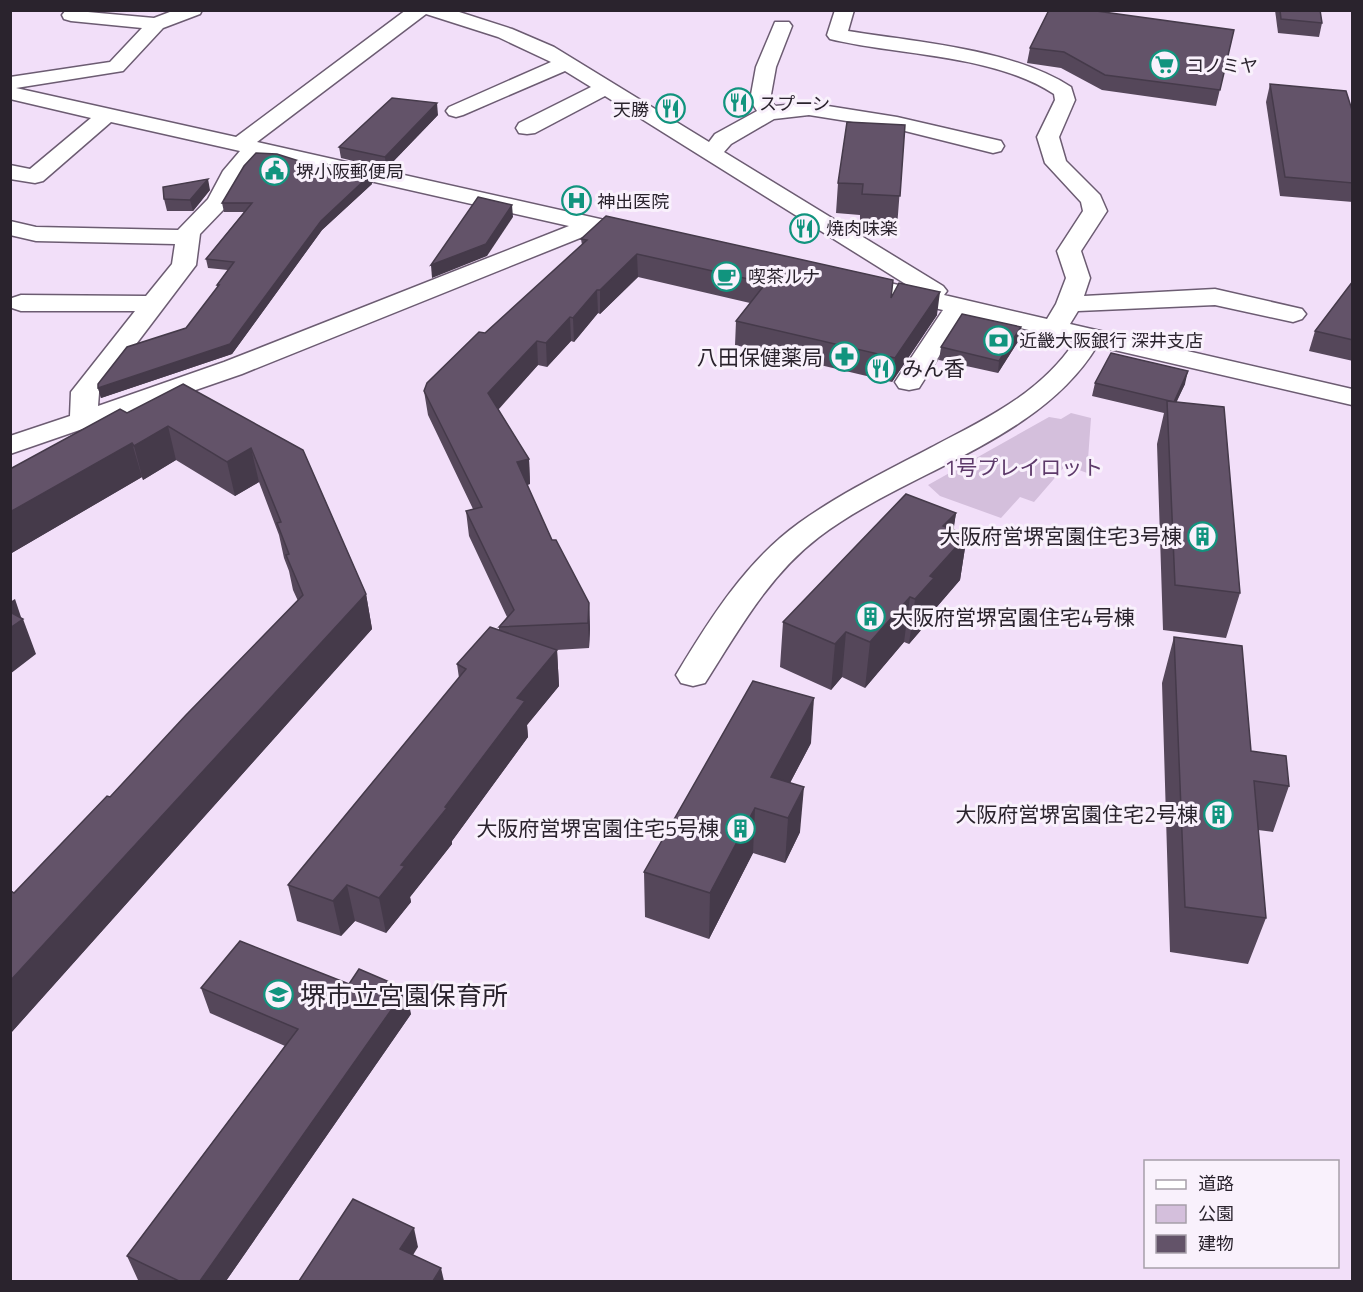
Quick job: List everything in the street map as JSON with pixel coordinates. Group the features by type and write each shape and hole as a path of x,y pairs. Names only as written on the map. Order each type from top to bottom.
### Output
{"street":[{"path":"10,93 48,101 92,97 112,81 116,67 156,24 193,10"},
{"path":"84,421 85,392 184,265 188,232 218,202 247,146 419,10"},
{"path":"432,10 525,41 547,51 958,306"},
{"path":"845,10 837,35 961,55 1031,74 1052,82 1064,91 1065,100 1048,137 1056,163 1092,200 1095,211 1069,251 1078,278 1069,304 1055,328"},
{"path":"71,15 156,24"},
{"path":"770,113 760,100 766,67 782,26"},
{"path":"456,111 537,74 565,64"},
{"path":"10,83 116,67"},
{"path":"527,128 604,88"},
{"path":"92,97 107,114 665,240"},
{"path":"19,114 48,101"},
{"path":"711,154 723,139 770,113 809,110 858,116 993,146"},
{"path":"10,172 35,176 107,114"},
{"path":"10,446 233,368 594,224"},
{"path":"10,228 36,234 187,237"},
{"path":"832,278 1353,397"},
{"path":"1069,304 1215,297 1293,314"},
{"path":"21,303 153,304"},
{"path":"909,382 958,306"},
{"path":"693,675 757,580 806,532 852,501 996,425 1032,402 1083,350 1090,337"}],"green space":[{"name":"1号プレイロット","path":"1071,413 1091,418 1087,473 1066,465 1034,502 1020,497 1001,518 940,496 928,485 1049,417 1061,419"}],"building":[{"path":"1049,10 1089,10 1234,30 1220,90 1105,75 1064,52 1030,48"},
{"path":"1280,10 1320,10 1322,23 1281,19"},
{"path":"1270,84 1346,91 1353,113 1353,183 1285,177"},
{"path":"392,98 437,103 385,157 339,147"},
{"path":"847,122 905,125 900,196 862,194 863,184 838,183"},
{"path":"256,153 277,154 321,168 325,164 371,174 321,221 230,344 98,388 98,384 127,347 186,328 219,285 217,285 234,262 206,259 252,203 222,203 244,166"},
{"path":"208,179 190,200 164,199 163,187"},
{"path":"478,197 512,205 486,244 431,265"},
{"path":"606,216 893,280 891,298 899,283 940,292 895,358 736,321 766,283 637,254 600,290 597,290 573,318 570,317 546,343 537,341 488,393 529,459 517,462 552,540 556,540 589,603 588,623 499,627 514,610 466,511 482,507 424,391 427,383 479,332 485,333 587,240 581,239"},
{"path":"1353,281 1353,340 1315,331"},
{"path":"962,314 1021,327 999,361 941,347"},
{"path":"1111,353 1188,371 1174,402 1095,383"},
{"path":"183,384 303,450 366,594 10,981 10,892 14,893 107,796 110,797 303,595 286,555 289,554 277,523 281,522 251,448 227,462 168,426 134,446 132,443 10,512 10,469 120,409 127,413"},
{"path":"1167,401 1224,407 1240,593 1175,585"},
{"path":"906,494 956,513 943,526 967,535 930,576 934,578 915,599 910,597 870,642 846,632 835,644 783,622"},
{"path":"10,612 23,619 10,628"},
{"path":"490,627 557,650 517,698 525,701 445,807 447,808 401,865 405,866 379,898 347,885 333,901 288,885 466,669 457,664"},
{"name":"大阪府営堺宮園住宅2号棟","path":"1174,637 1242,646 1251,751 1286,756 1289,786 1254,781 1266,918 1185,907"},
{"path":"753,681 814,698 771,777 804,787 788,818 755,808 710,893 644,872"},
{"path":"240,941 349,984 359,969 406,989 200,1281 179,1281 127,1256 298,1029 201,988"},
{"path":"353,1199 414,1228 400,1249 441,1268 433,1281 299,1281"}],"place":[{"name":"コノミヤ","path":"1165,65"},
{"name":"スプーン","path":"738,103"},
{"name":"天勝","path":"670,109"},
{"name":"堺小阪郵便局","path":"275,171"},
{"name":"神出医院","path":"576,201"},
{"name":"焼肉味楽","path":"805,228"},
{"name":"喫茶ルナ","path":"727,276"},
{"name":"近畿大阪銀行 深井支店","path":"998,340"},
{"name":"八田保健薬局","path":"844,357"},
{"name":"みん香","path":"881,368"},
{"name":"大阪府営堺宮園住宅3号棟","path":"1203,536"},
{"name":"大阪府営堺宮園住宅4号棟","path":"871,617"},
{"name":"大阪府営堺宮園住宅2号棟","path":"1219,814"},
{"name":"大阪府営堺宮園住宅5号棟","path":"740,828"},
{"name":"堺市立宮園保育所","path":"279,995"}]}
